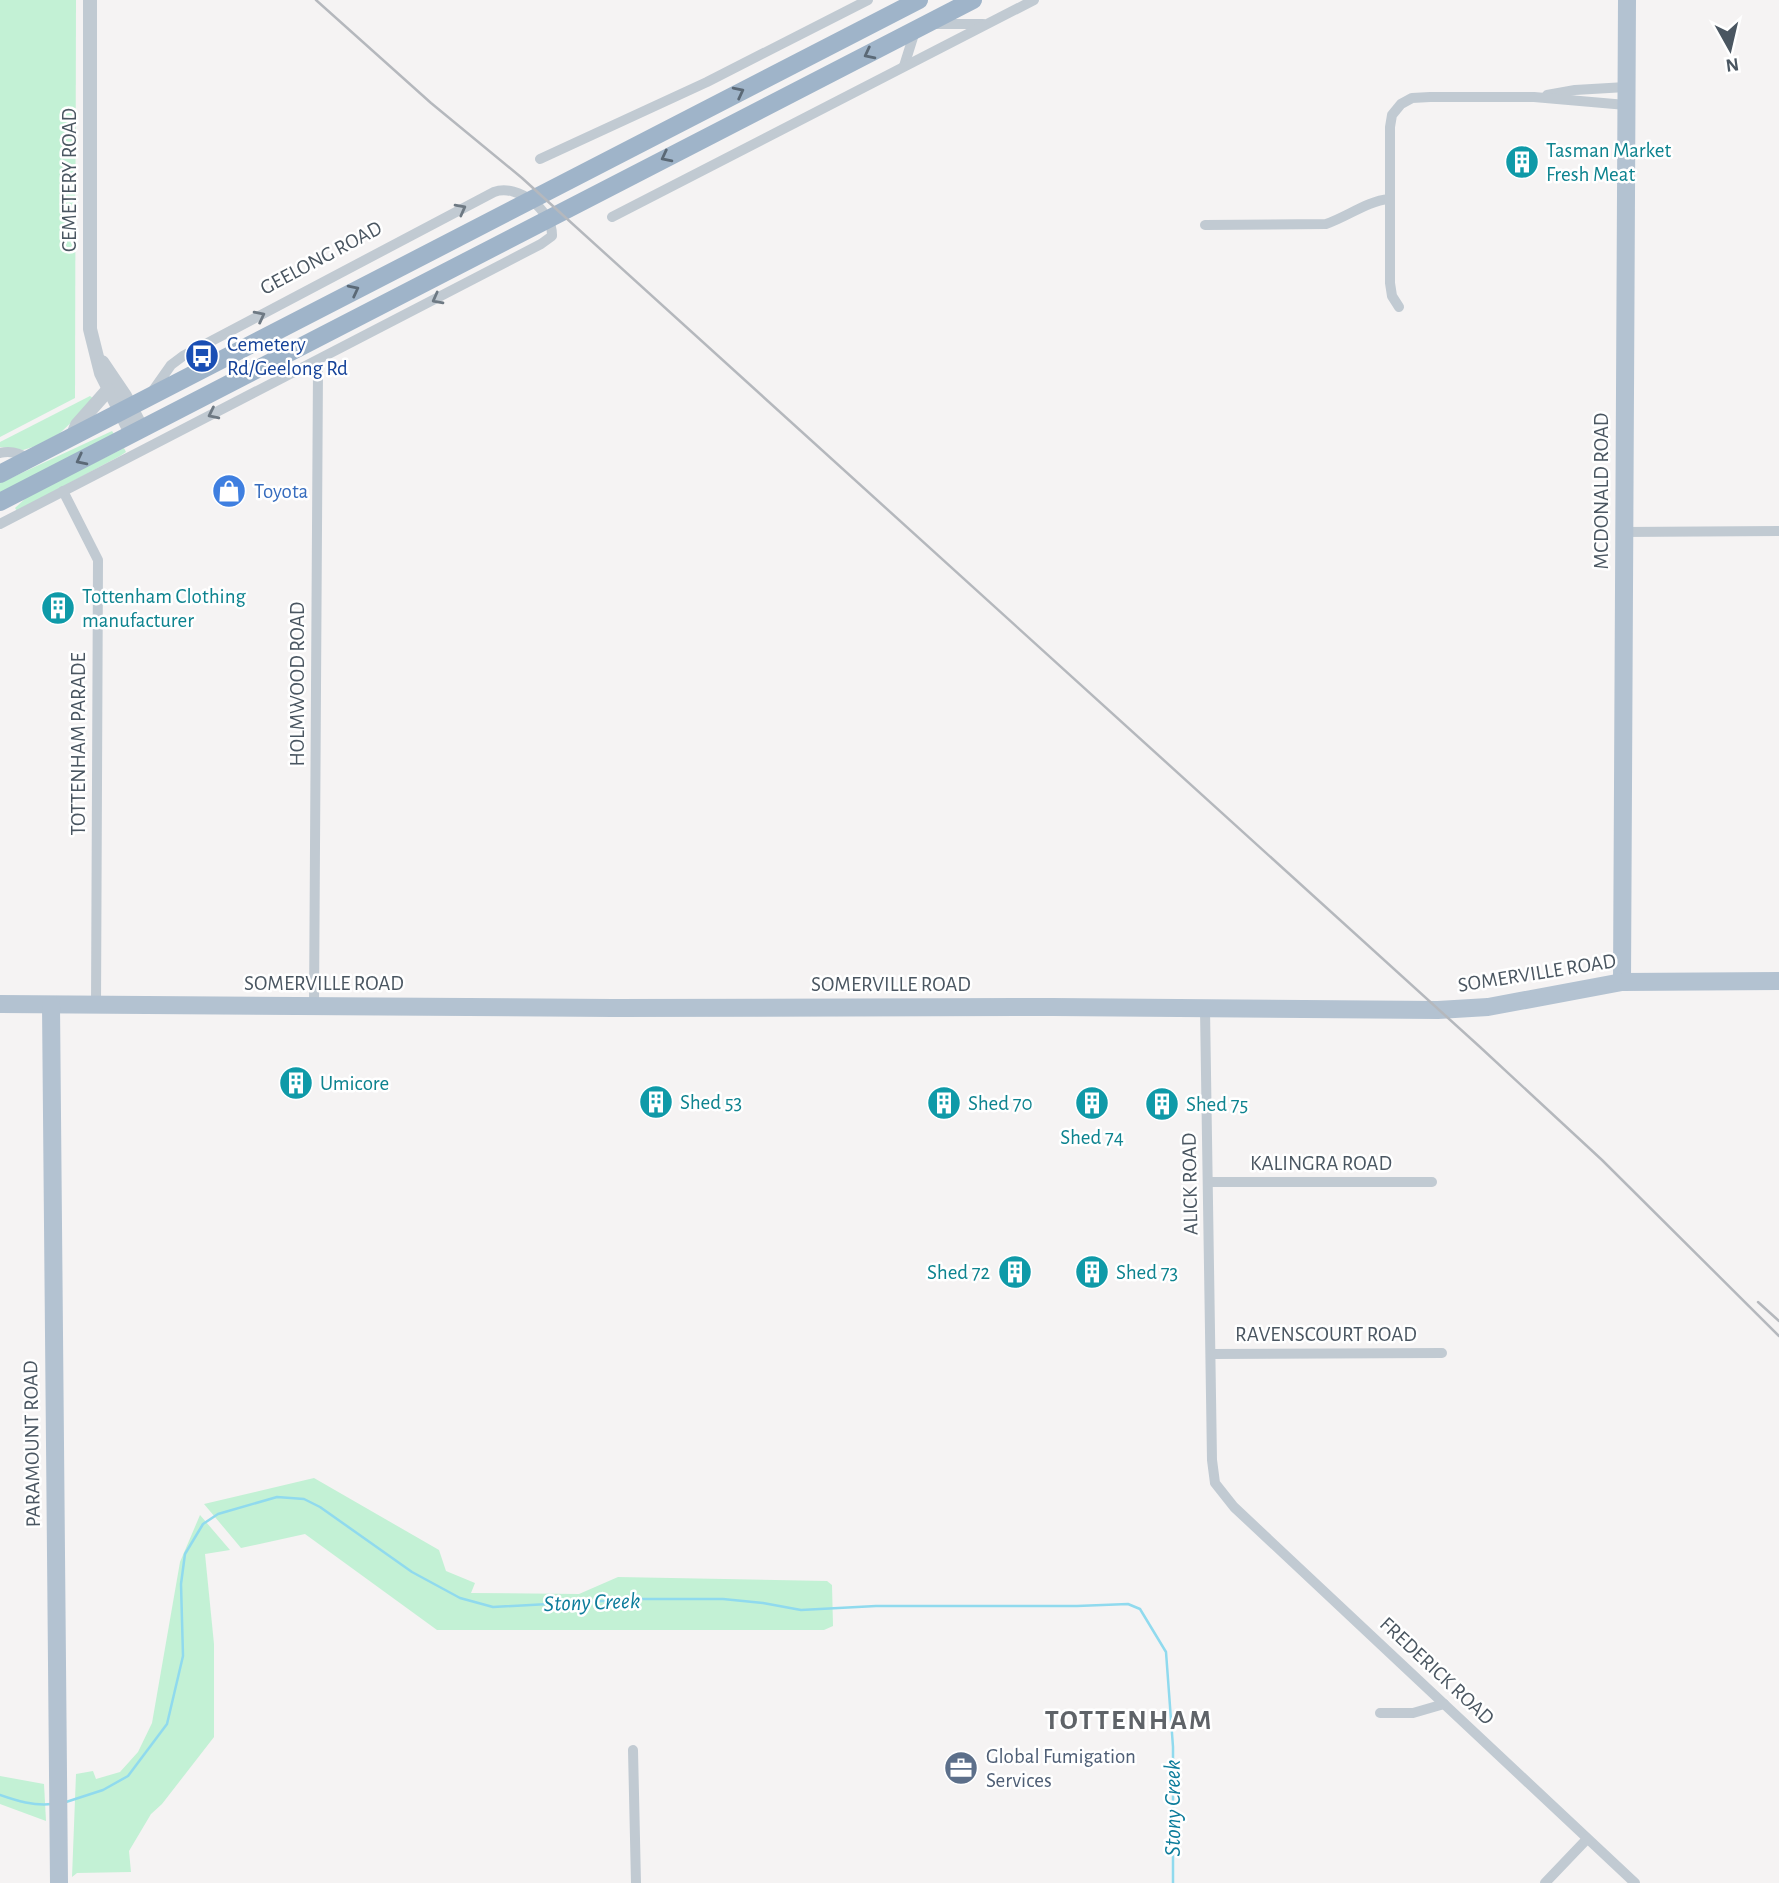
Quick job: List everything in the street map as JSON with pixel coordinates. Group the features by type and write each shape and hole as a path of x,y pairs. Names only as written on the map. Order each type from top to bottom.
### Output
{"highway":[{"name":"GEELONG ROAD","path":"0,474 919,0"},
{"name":"GEELONG ROAD","path":"0,502 141,436 225,386 973,0"}],"main road":[{"name":"MCDONALD ROAD","path":"1622,982 1627,0"},
{"name":"SOMERVILLE ROAD","path":"0,1004 1445,1010 1488,1007 1622,982 1779,981"},
{"name":"PARAMOUNT ROAD","path":"51,1005 59,1883"}],"street":[{"name":"CEMETERY ROAD","path":"90,0 89,312 92,343 99,359 101,373 108,390 125,409"},
{"path":"540,159 707,82 868,0"},
{"name":"GEELONG ROAD","path":"612,217 1034,0"},
{"name":"GEELONG ROAD","path":"921,27 986,24"},
{"path":"904,66 921,27"},
{"path":"1534,97 1575,90 1626,96"},
{"path":"1399,307 1392,296 1390,283 1389,199 1390,127 1392,115 1401,104 1412,98 1430,97 1626,96"},
{"name":"GEELONG ROAD","path":"0,524 63,491 141,436 247,397 546,241 552,236 550,222 520,192 507,189 494,192 176,360 148,397"},
{"path":"1205,225 1325,224 1341,219 1374,201 1389,199"},
{"name":"CEMETERY ROAD","path":"99,359 107,367 125,409 141,436"},
{"name":"HOLMWOOD ROAD","path":"314,1006 315,362"},
{"path":"225,386 247,397"},
{"path":"72,437 77,425 108,390"},
{"path":"0,453 20,453 29,459"},
{"name":"TOTTENHAM PARADE","path":"63,491 98,560 96,1005"},
{"path":"1623,532 1779,531"},
{"name":"ALICK ROAD","path":"1205,1009 1212,1460 1216,1483"},
{"name":"KALINGRA ROAD","path":"1209,1182 1432,1182"},
{"name":"RAVENSCOURT ROAD","path":"1211,1354 1442,1353"},
{"name":"FREDERICK ROAD","path":"1216,1483 1234,1507 1635,1883"},
{"path":"1380,1713 1413,1713 1444,1704"},
{"path":"633,1750 636,1883"},
{"path":"1545,1883 1587,1839"}],"green space":[{"path":"0,0 76,0 75,398 0,437"},
{"path":"90,396 95,400 60,433 23,450 0,447 0,442"},
{"path":"112,431 114,434 0,493 0,483"},
{"path":"124,448 126,452 120,456 17,511 15,508 28,496"},
{"path":"314,1478 439,1550 446,1571 475,1583 471,1593 579,1594 618,1577 827,1581 832,1585 833,1626 824,1630 437,1630 305,1534 241,1548 204,1504"},
{"path":"200,1515 230,1550 205,1554 214,1644 214,1737 162,1804 151,1814 129,1851 131,1872 77,1873 72,1877 76,1774 93,1771 96,1779 120,1772 138,1752 152,1723 180,1562"},
{"path":"0,1776 44,1784 46,1821 0,1804"}],"waterway":[{"name":"Stony Creek","path":"66,1802 103,1790 128,1776 167,1724 183,1656 181,1584 185,1554 203,1524 218,1514 277,1497 304,1499 320,1507 412,1572 460,1598 493,1607 639,1599 723,1599 801,1610 876,1606 1128,1604 1140,1609 1166,1652 1173,1747 1173,1883"},
{"name":"Stony Creek","path":"0,1795 26,1802 52,1804"}],"railway":[{"path":"316,0 431,103 522,178 1480,1047 1602,1160 1779,1336"},
{"path":"1758,1302 1779,1321"}],"place":[{"name":"Tasman Market Fresh Meat","path":"1522,162"},
{"name":"Cemetery Rd/Geelong Rd","path":"202,356"},
{"name":"Toyota","path":"229,491"},
{"name":"Tottenham Clothing manufacturer","path":"58,608"},
{"name":"Umicore","path":"296,1083"},
{"name":"Shed 53","path":"656,1102"},
{"name":"Shed 70","path":"944,1103"},
{"name":"Shed 74","path":"1092,1103"},
{"name":"Shed 75","path":"1162,1104"},
{"name":"Shed 72","path":"1015,1272"},
{"name":"Shed 73","path":"1092,1272"},
{"name":"Global Fumigation Services","path":"961,1768"}],"district":[{"name":"TOTTENHAM","path":"1129,1721"}]}
